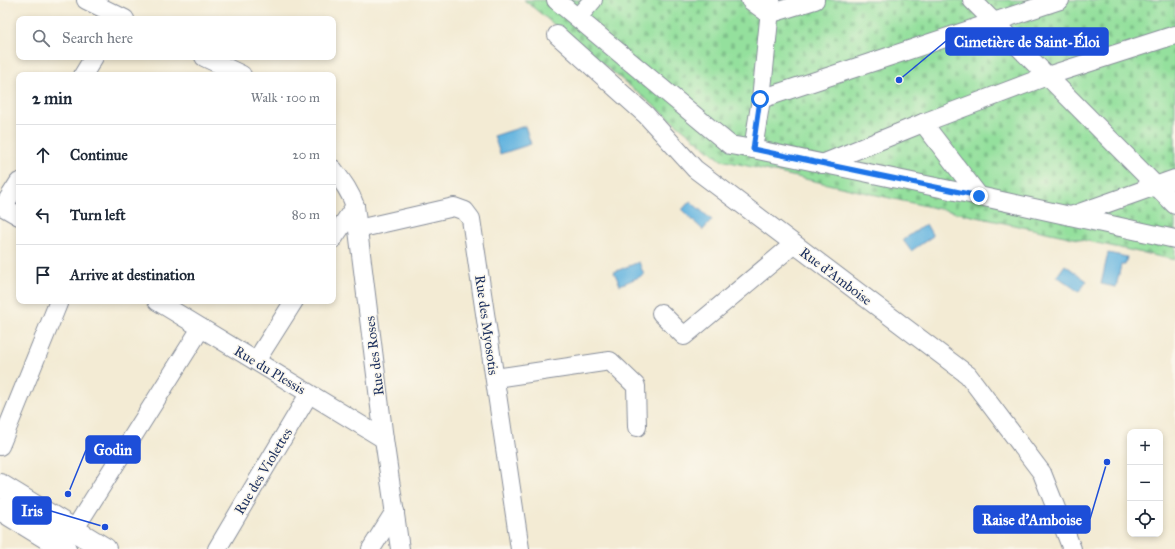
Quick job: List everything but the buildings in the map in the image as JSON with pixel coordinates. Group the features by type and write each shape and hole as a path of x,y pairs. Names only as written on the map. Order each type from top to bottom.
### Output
{"main road":[{"path":"0,484 69,539"},
{"path":"0,509 69,539 105,549"}],"street":[{"path":"86,0 116,16"},
{"path":"556,0 730,145 979,196 1175,239"},
{"path":"578,17 593,0"},
{"path":"750,0 770,7 815,0"},
{"path":"972,0 1175,204"},
{"path":"760,99 1060,0"},
{"path":"753,149 770,7"},
{"name":"Rue d'Amboise","path":"557,35 646,115 695,169 968,375 1042,473 1072,549"},
{"path":"822,164 923,123 1047,76 1175,35"},
{"path":"85,72 92,60"},
{"path":"210,60 236,72"},
{"path":"923,123 979,196"},
{"name":"Rue des Roses","path":"336,173 347,187 352,197 358,229 384,439 400,549"},
{"path":"1071,216 1175,179"},
{"path":"16,186 1,206 16,214"},
{"path":"336,234 354,206"},
{"name":"Rue des Myosotis","path":"358,229 454,207 465,211 471,219 520,549"},
{"path":"661,313 684,336 794,244"},
{"path":"0,446 58,304"},
{"name":"Rue du Plessis","path":"162,304 384,439"},
{"path":"256,361 292,304"},
{"path":"69,539 201,328"},
{"path":"495,378 610,361 636,386 637,427"},
{"name":"Rue des Violettes","path":"217,549 309,394"},
{"path":"371,549 395,512"}],"green space":[{"path":"524,0 1175,0 1175,260 721,160"}],"water":[{"path":"525,126 531,144 500,154 494,136"},
{"path":"690,201 712,220 703,230 682,210"},
{"path":"926,224 933,236 911,251 903,240"},
{"path":"1108,253 1127,257 1125,265 1121,265 1116,287 1101,284"},
{"path":"639,262 644,275 620,285 614,272"},
{"path":"1065,265 1087,281 1079,292 1057,276"}],"place":[{"name":"Cimetière de Saint-Éloi","path":"899,80"},
{"name":"Raise d'Amboise","path":"1107,462"},
{"name":"Godin","path":"68,494"},
{"name":"Iris","path":"105,527"}],"route":[{"path":"760,99 753,149 979,196"}]}
